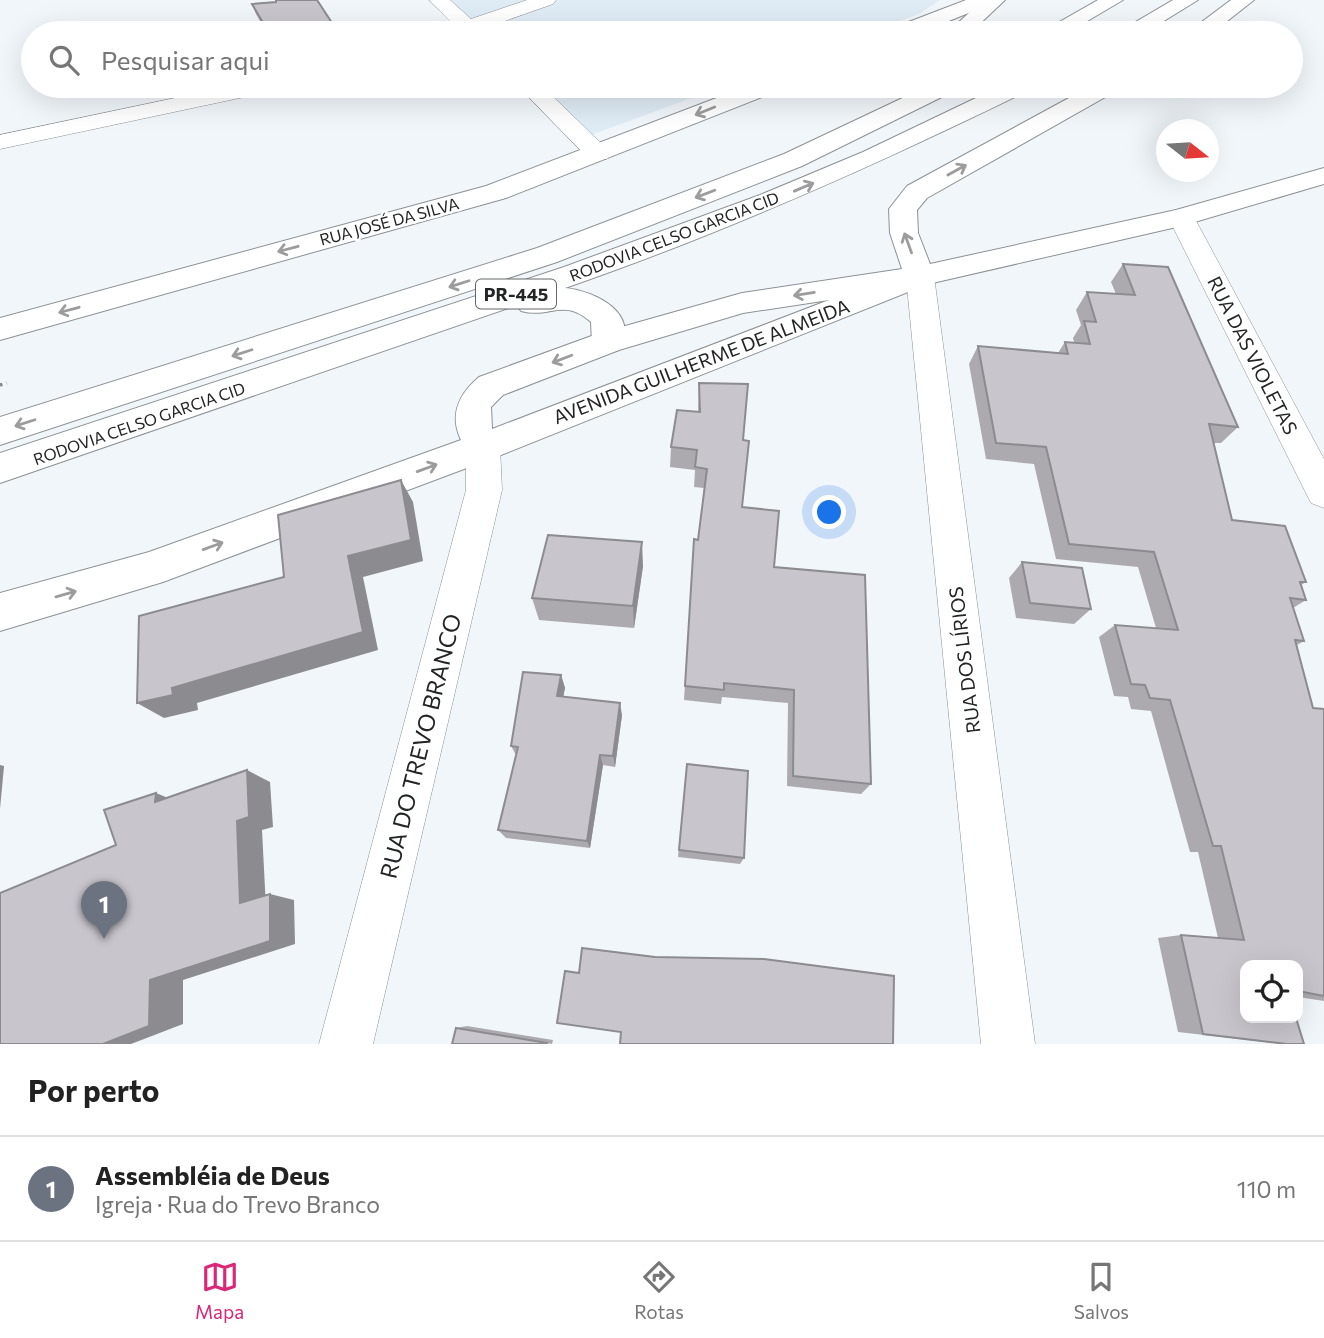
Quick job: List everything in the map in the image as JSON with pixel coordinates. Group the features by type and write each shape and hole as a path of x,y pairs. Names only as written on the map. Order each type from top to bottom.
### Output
{"main road":[{"path":"931,21 984,0"},
{"path":"971,21 995,0"},
{"path":"1074,21 1113,0"},
{"path":"1143,21 1169,0"},
{"path":"1149,21 1188,0"},
{"path":"1215,21 1244,0"},
{"name":"RUA JOSÉ DA SILVA","path":"0,329 496,192 739,98"},
{"path":"839,139 885,98"},
{"name":"RODOVIA CELSO GARCIA CID","path":"0,431 547,255 839,139 922,98"},
{"name":"RODOVIA CELSO GARCIA CID","path":"0,468 46,455 575,274 770,201 872,157 994,98"},
{"path":"920,276 904,233 903,209 917,192 1086,98"},
{"name":"AVENIDA GUILHERME DE ALMEIDA","path":"483,447 474,432 471,416 476,397 491,386 608,342 742,303 920,276 1181,217 1324,176"},
{"name":"AVENIDA GUILHERME DE ALMEIDA","path":"0,612 149,570 483,447 920,276"},
{"path":"46,455 249,405 550,298 576,298 594,306 607,319 608,342"}],"street":[{"path":"439,0 456,21"},
{"path":"493,21 546,0"},
{"path":"0,142 207,98"},
{"path":"541,98 598,154"},
{"name":"RUA DAS VIOLETAS","path":"1181,217 1324,493"},
{"name":"RUA DOS LÍRIOS","path":"920,276 1009,1044"},
{"name":"RUA DO TREVO BRANCO","path":"346,1044 484,490 483,447"}],"path":[{"path":"0,385 7,383"}],"shaded area":[{"path":"444,0 940,0 919,14 899,21 466,21"},
{"path":"543,98 691,98 583,138"}],"building":[{"path":"317,0 331,21 262,21 252,4"},
{"path":"1123,264 1168,267 1238,427 1209,424 1232,520 1285,526 1306,582 1300,582 1306,600 1290,598 1304,641 1295,640 1313,708 1324,709 1324,996 1303,992 1303,960 1240,960 1240,1023 1298,1023 1304,1044 1203,1034 1181,935 1244,940 1221,846 1213,846 1170,700 1150,698 1145,685 1131,684 1115,625 1178,630 1154,552 1069,544 1046,447 996,443 978,346 1068,354 1065,342 1090,344 1084,321 1096,322 1087,292 1135,295"},
{"path":"699,383 748,384 743,440 749,441 742,507 779,511 774,567 865,575 871,784 793,776 794,690 724,683 724,690 685,686 694,539 698,540 707,469 695,467 697,450 671,447 677,410 700,412"},
{"path":"401,480 411,540 348,556 363,632 172,688 173,695 137,703 139,616 284,577 278,515"},
{"path":"548,535 642,542 633,606 532,598"},
{"path":"1022,562 1082,568 1091,609 1030,603"},
{"path":"523,672 561,675 557,696 620,703 613,756 600,755 587,841 498,830 518,747 511,746"},
{"path":"687,764 748,771 744,858 679,850"},
{"path":"247,770 249,817 237,821 240,903 270,894 270,941 150,980 149,1026 103,1044 0,1044 0,893 116,845 104,810 156,793 155,802"},
{"path":"582,948 655,957 764,959 894,976 893,1044 620,1044 621,1032 557,1023 565,971 579,973"},
{"path":"456,1028 547,1043 452,1044"}],"place":[{"name":"Assembléia de Deus","path":"104,939"}]}
